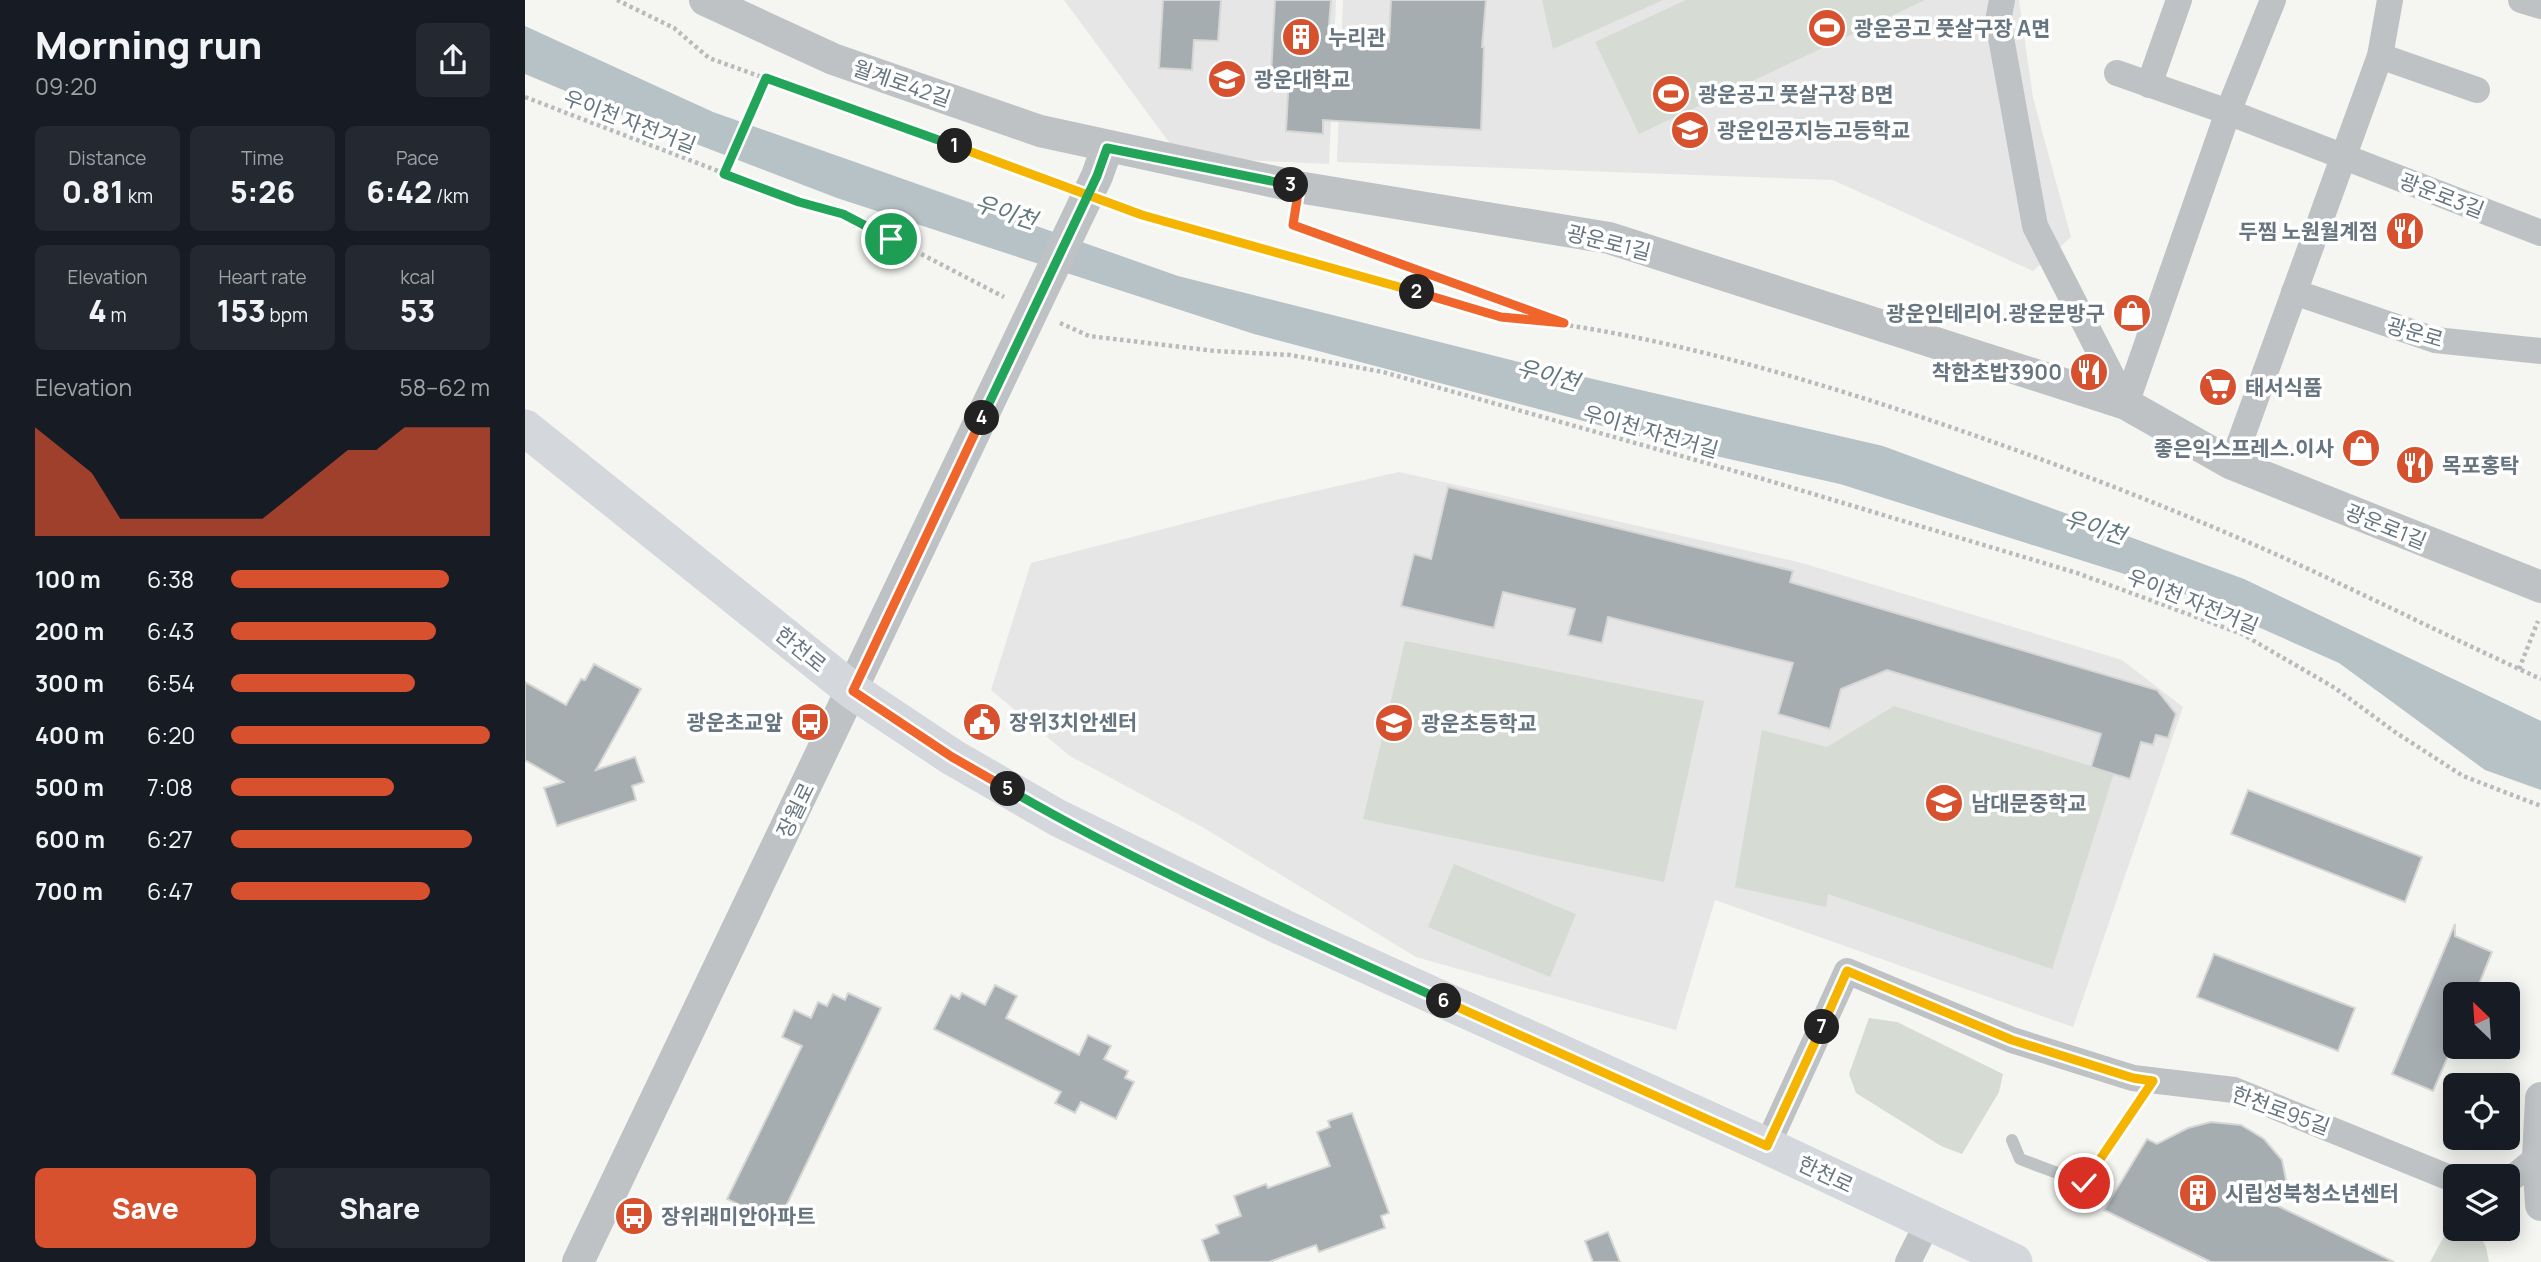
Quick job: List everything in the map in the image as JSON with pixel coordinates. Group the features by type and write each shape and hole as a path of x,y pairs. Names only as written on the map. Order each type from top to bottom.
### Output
{"main road":[{"name":"한천로","path":"525,428 853,691 952,757 1058,818 1282,927 1767,1146 2014,1262"}],"street":[{"name":"월계로42길","path":"705,0 833,60 1040,131 1103,175"},
{"path":"2002,0 1999,21 2035,226 2126,404"},
{"path":"2150,85 2179,0"},
{"path":"2126,404 2228,112 2273,0"},
{"path":"2232,464 2380,56 2390,0"},
{"path":"2521,0 2541,6"},
{"path":"2380,56 2477,90"},
{"name":"광운로3길","path":"2117,73 2228,112 2541,233"},
{"name":"광운로1길","path":"1103,175 1299,187 1609,238 2126,404 2232,464 2541,587"},
{"name":"장월로","path":"579,1262 1011,357 1103,175"},
{"name":"광운로","path":"2294,292 2435,340 2541,351"},
{"name":"한천로95길","path":"1767,1146 1847,971 2012,1040 2133,1078 2234,1090 2443,1175"},
{"path":"2541,1098 2538,1157 2541,1205"},
{"path":"2520,1172 2538,1157"},
{"path":"1908,1262 1928,1222"}],"lane":[{"path":"2011,1140 2020,1159 2084,1183 2153,1081"}],"path":[{"path":"617,0 674,28 709,58 1067,187"},
{"path":"724,174 766,78"},
{"name":"우이천 자전거길","path":"525,97 799,202 843,214 1007,298"},
{"path":"1103,175 1142,215 1501,317 1564,323 1762,366 1936,422 2119,490 2265,550 2541,679"},
{"path":"1299,187 1293,225 1564,323"},
{"name":"우이천 자전거길","path":"1054,320 1089,336 1215,351 1290,355 1383,372 1763,479 2077,573 2242,634 2335,688 2395,732 2463,776 2541,806"},
{"path":"2519,669 2538,621"}],"shaded area":[{"name":"광운대학교","path":"1064,0 1336,0 1329,164 1180,157"},
{"name":"광운인공지능고등학교","path":"1343,0 2019,0 2033,98 2071,237 2033,271 1833,180 1337,162"},
{"path":"1542,0 1663,0 1553,49"},
{"name":"광운공고 풋살구장 B면","path":"1686,0 1925,0 1639,134 1595,42"},
{"name":"광운초등학교","path":"1399,472 1802,563 2122,660 2183,707 2073,1027 1715,900 1676,1030 1416,957 1204,828 1070,756 991,690 1031,563 1268,502"},
{"path":"1405,641 1704,701 1664,882 1363,819"},
{"path":"1894,706 2114,773 2052,969 1828,894 1826,907 1735,887 1762,730 1827,747"},
{"path":"1454,864 1576,914 1550,977 1428,927"},
{"path":"1869,1018 1897,1022 2003,1074 1999,1092 1962,1154 1941,1146 1856,1093 1849,1074"},
{"path":"2443,1238 2443,1241 2483,1241 2489,1262 2430,1262"}],"water":[{"name":"우이천","path":"525,26 713,112 1178,276 1515,361 1883,446 2244,579 2541,721 2541,790 2485,770 2339,663 2175,590 1840,484 1716,456 1254,334 837,198 644,124 525,74"}],"building":[{"path":"1163,0 1221,0 1218,41 1194,40 1192,70 1159,68"},
{"path":"1275,0 1331,0 1328,38 1389,42 1391,0 1486,0 1482,47 1481,130 1323,120 1323,134 1286,131 1289,76 1271,75"},
{"path":"1448,487 1793,571 1790,582 2157,690 2176,714 2168,738 2156,735 2153,745 2141,742 2130,779 2091,767 2101,734 1887,670 1841,689 1830,729 1778,714 1793,663 1608,617 1602,643 1568,635 1575,609 1503,592 1494,628 1401,606 1414,554 1431,559"},
{"path":"594,664 641,689 596,770 635,757 644,782 632,786 636,800 557,826 544,788 563,782 525,760 525,682 566,705 581,679 585,680"},
{"path":"2248,790 2422,857 2405,902 2231,834"},
{"path":"2455,924 2455,936 2492,952 2480,982 2443,982 2443,1059 2447,1059 2433,1091 2392,1074"},
{"path":"2214,954 2355,1008 2338,1051 2197,997"},
{"path":"995,985 1017,996 1006,1018 1079,1055 1088,1035 1111,1046 1104,1059 1128,1071 1125,1078 1134,1082 1116,1119 1081,1102 1075,1113 1055,1103 1061,1092 934,1029 951,995 959,999 962,993 985,1005"},
{"path":"848,993 881,1008 778,1223 727,1199 802,1046 782,1037 794,1010 811,1018 818,1002 827,1006 833,994 845,1000"},
{"path":"1352,1113 1389,1213 1381,1216 1385,1228 1319,1252 1316,1245 1269,1262 1210,1262 1202,1240 1219,1233 1216,1225 1241,1216 1234,1196 1266,1184 1268,1188 1330,1166 1317,1132 1330,1127 1328,1121"},
{"name":"시립성북청소년센터","path":"2211,1122 2241,1125 2264,1139 2282,1160 2286,1180 2278,1206 2394,1262 2211,1262 2104,1210 2147,1139 2157,1144 2188,1128"},
{"path":"1608,1232 1620,1262 1593,1262 1585,1241"}],"place":[{"name":"광운공고 풋살구장 A면","path":"1827,28"},
{"name":"누리관","path":"1301,37"},
{"name":"광운대학교","path":"1227,79"},
{"name":"광운공고 풋살구장 B면","path":"1671,94"},
{"name":"광운인공지능고등학교","path":"1690,130"},
{"name":"두찜 노원월계점","path":"2405,231"},
{"name":"광운인테리어.광운문방구","path":"2132,313"},
{"name":"착한초밥3900","path":"2089,372"},
{"name":"태서식품","path":"2218,387"},
{"name":"좋은익스프레스.이사","path":"2361,448"},
{"name":"목포홍탁","path":"2415,465"},
{"name":"광운초교앞","path":"810,722"},
{"name":"장위3치안센터","path":"982,722"},
{"name":"광운초등학교","path":"1394,723"},
{"name":"남대문중학교","path":"1944,803"},
{"name":"시립성북청소년센터","path":"2198,1193"},
{"name":"장위래미안아파트","path":"634,1216"}],"route":[{"path":"891,239 843,214 799,202 724,174 766,78 953,145 1048,180 1142,215 1501,317 1564,323 1293,225 1299,187 1107,148 1097,176 1054,266 853,691 952,757 1058,818 1282,927 1767,1146 1847,971 2012,1040 2133,1078 2153,1081 2084,1183"}]}
